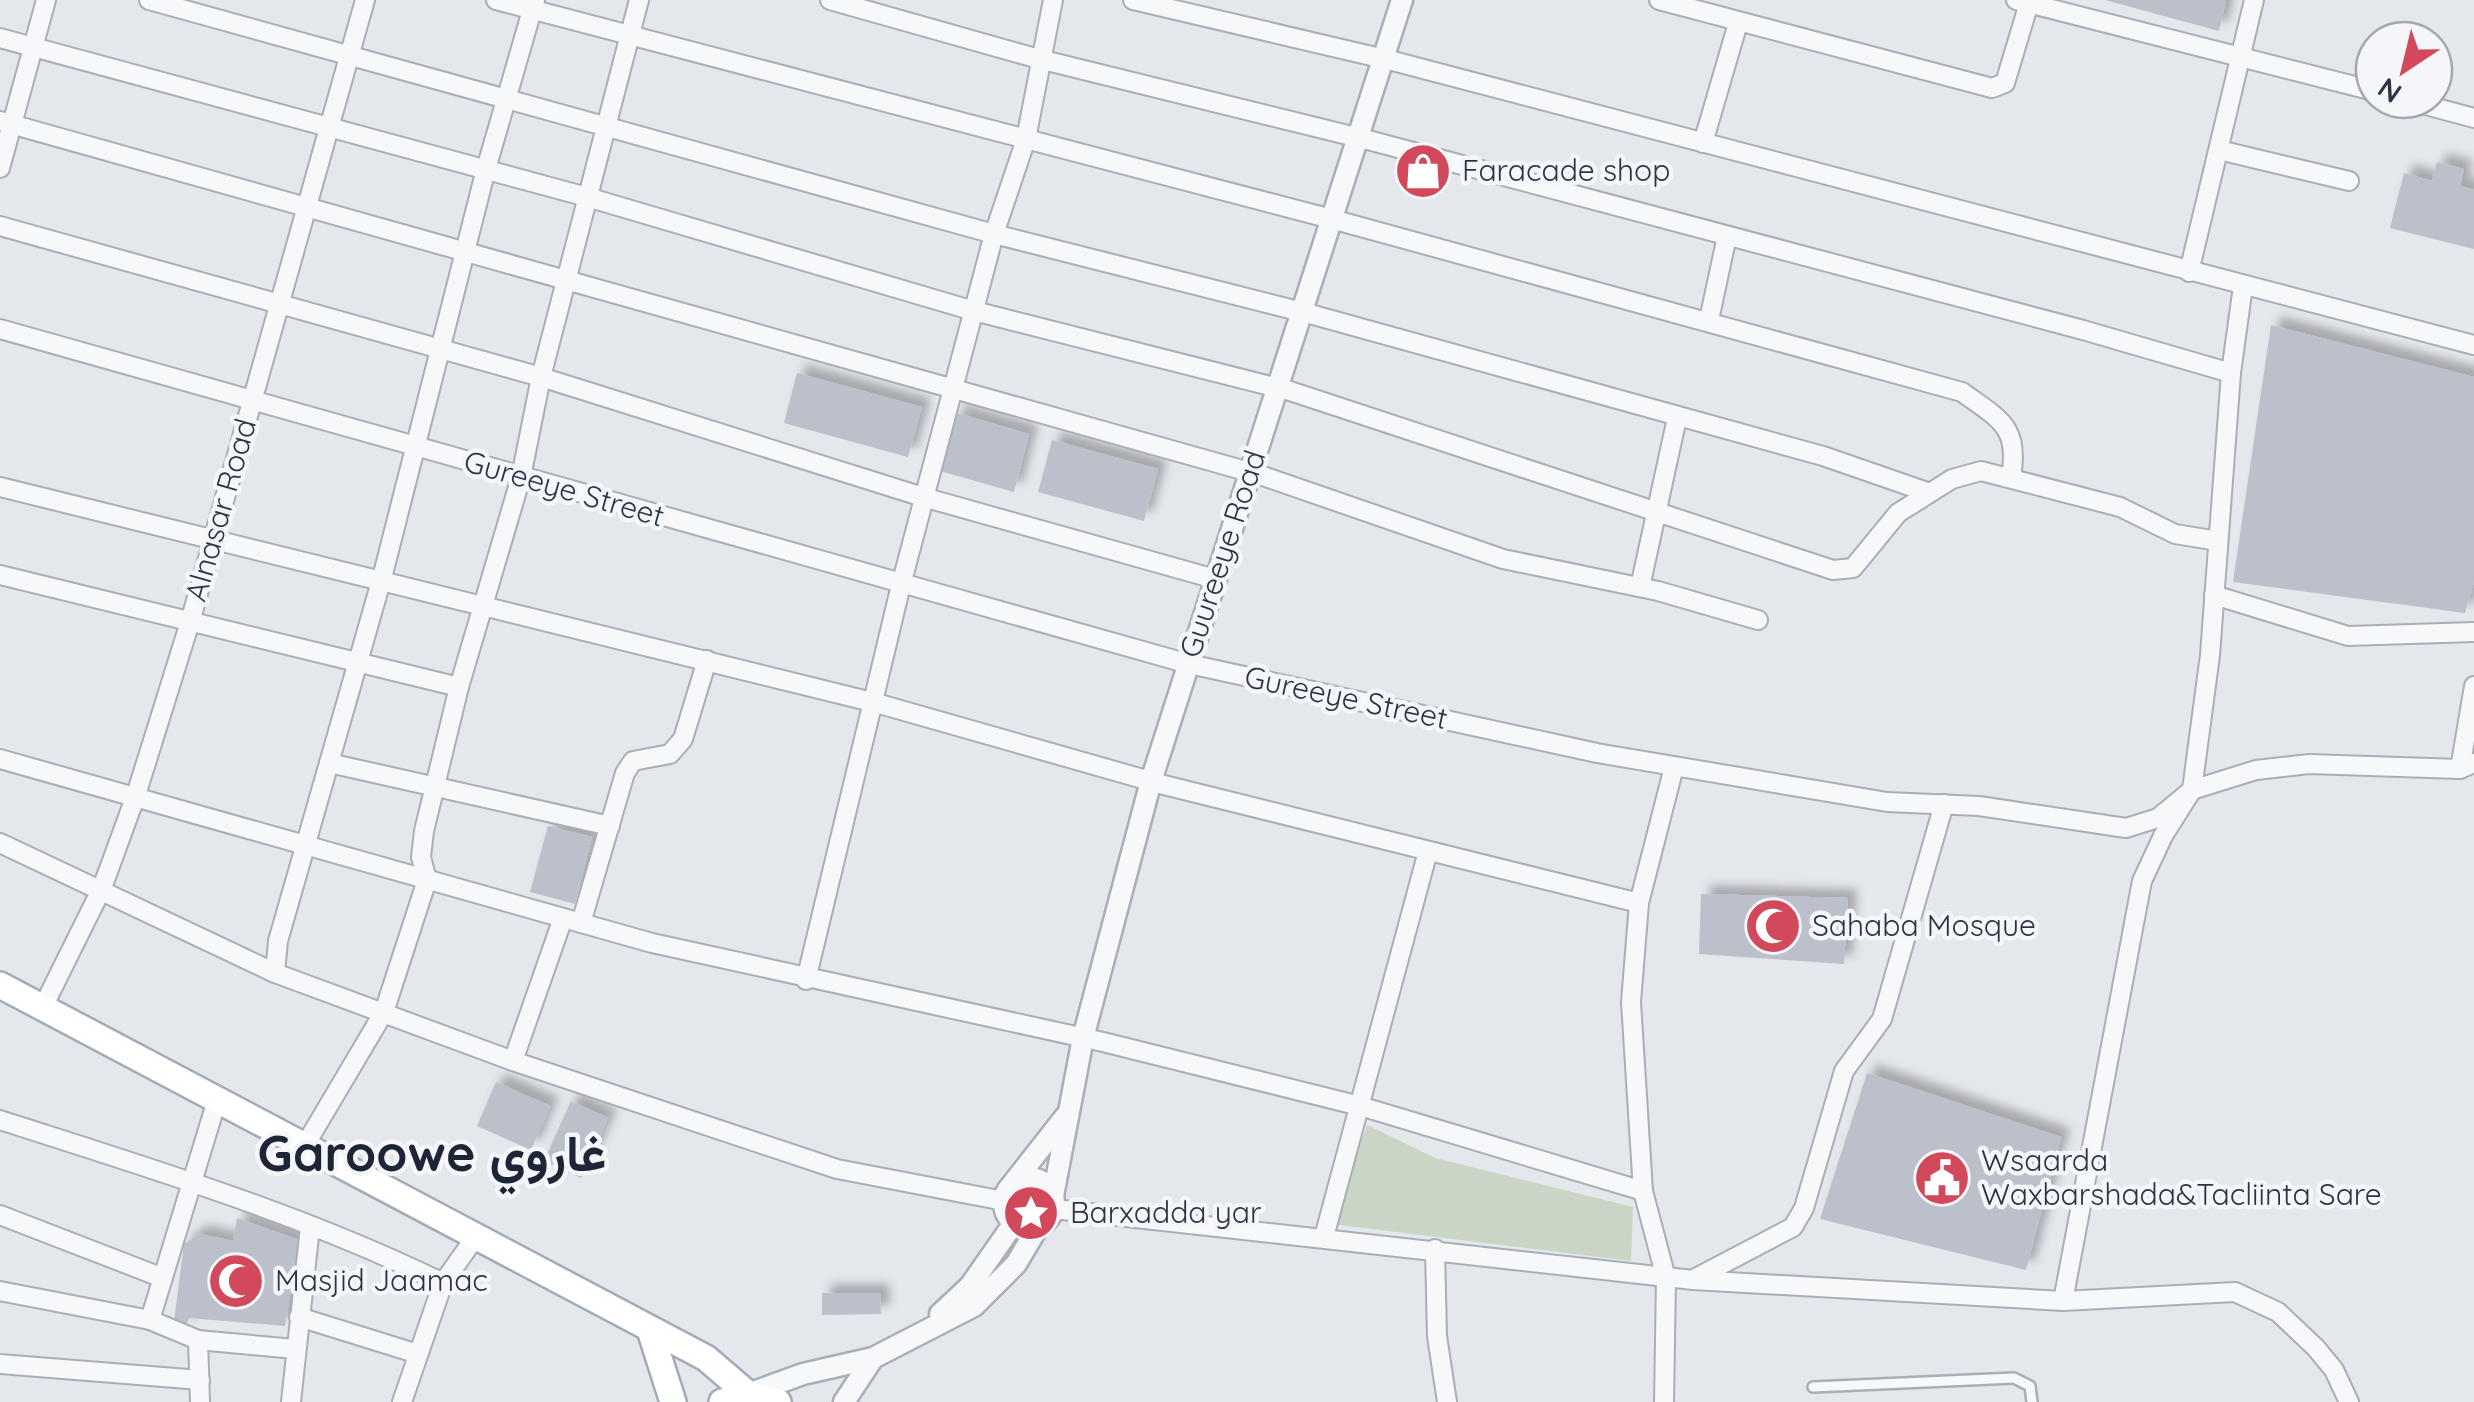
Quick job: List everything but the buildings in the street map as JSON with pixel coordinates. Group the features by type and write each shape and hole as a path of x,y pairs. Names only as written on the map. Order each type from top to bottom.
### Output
{"main road":[{"path":"0,985 474,1239 706,1358 748,1394 778,1402"},
{"path":"650,1330 673,1402"},
{"path":"722,1402 748,1394"}],"street":[{"path":"0,168 6,123 34,48 46,0"},
{"path":"149,0 994,234 1300,312 1824,456 1927,492"},
{"name":"Alnasar Road","path":"43,1008 102,888 136,796 190,622 365,0"},
{"path":"496,0 534,5 630,35 1709,320 1962,392 2005,424 2016,450 2011,477"},
{"path":"304,1147 384,1012 428,880 420,857 434,788 459,687 521,476 564,281 638,0"},
{"path":"830,0 1039,59 1356,137 2230,372"},
{"path":"806,980 876,703 900,585 994,234 1026,139 1053,0"},
{"path":"1132,0 1380,58 2474,345"},
{"name":"Guureeye Road","path":"1054,1202 1066,1115 1083,1038 1151,781 1380,58 1402,0"},
{"path":"1658,0 1992,88 2004,82 2023,2 2354,86"},
{"path":"2190,272 2254,0"},
{"path":"274,973 278,941 382,578 486,169 534,5"},
{"path":"1703,143 1738,23"},
{"path":"0,38 486,169 974,311 1276,388 1833,570 1854,568 1898,513 1927,492 1952,478 1981,472 2120,507 2175,534 2218,541"},
{"path":"6,123 1250,472 1503,559 1640,586 1758,620"},
{"path":"2219,150 2349,181"},
{"path":"0,226 541,377 924,498 1215,579"},
{"path":"1709,320 1727,236"},
{"path":"2063,1301 2142,881 2163,836 2192,790 2210,656 2230,372 2244,286"},
{"name":"Gureeye Street","path":"0,328 1189,664 1674,767 1887,802 1944,804 2126,828 2158,818 2192,790 2256,770 2309,764 2467,766"},
{"path":"1640,586 1677,418"},
{"path":"0,487 210,542 382,578 708,660 1151,781 1639,903"},
{"path":"0,576 459,687"},
{"path":"2214,595 2348,636 2474,632"},
{"path":"513,1061 634,761 662,758 683,739 708,660"},
{"path":"2467,766 2474,686"},
{"path":"0,759 572,920 806,980 1083,1038 1360,1106 1643,1191"},
{"path":"329,763 610,826"},
{"path":"1664,1402 1666,1278 1643,1191 1631,1002 1639,903 1674,767"},
{"path":"1692,1280 1793,1226 1804,1208 1844,1070 1882,1019 1944,804"},
{"path":"0,843 102,888 274,973 513,1061 837,1169 1009,1192 1037,1179 1054,1202 1666,1278 2063,1301 2235,1292 2278,1312 2316,1348 2334,1370 2349,1402"},
{"path":"1324,1236 1428,851"},
{"path":"150,1320 216,1100"},
{"path":"927,1326 970,1286 1014,1223 1009,1192 1066,1115"},
{"path":"0,1120 192,1182 310,1226 443,1283"},
{"path":"748,1394 803,1374 873,1358 927,1326 974,1306 1016,1264 1054,1202"},
{"path":"0,1215 162,1278"},
{"path":"1014,1223 1038,1227"},
{"path":"291,1402 310,1226"},
{"path":"402,1402 443,1283 474,1239"},
{"path":"1434,1249 1437,1336 1448,1402"},
{"path":"0,1291 150,1320 198,1340 296,1349"},
{"path":"299,1317 418,1354"},
{"path":"198,1340 200,1402"},
{"path":"844,1402 873,1358"},
{"path":"0,1364 200,1380"}],"lane":[{"path":"1813,1388 2014,1378 2030,1386 2032,1402"}],"green space":[{"path":"1367,1125 1435,1158 1633,1207 1631,1261 1331,1224"}],"place":[{"name":"Faracade shop","path":"1423,171"},
{"name":"Sahaba Mosque","path":"1773,926"},
{"name":"Wsaarda Waxbarshada&Tacliinta Sare","path":"1942,1178"},
{"name":"Barxadda yar","path":"1031,1213"},
{"name":"Masjid Jaamac","path":"236,1281"}],"district":[{"name":"Garoowe غاروي","path":"432,1153"}]}
